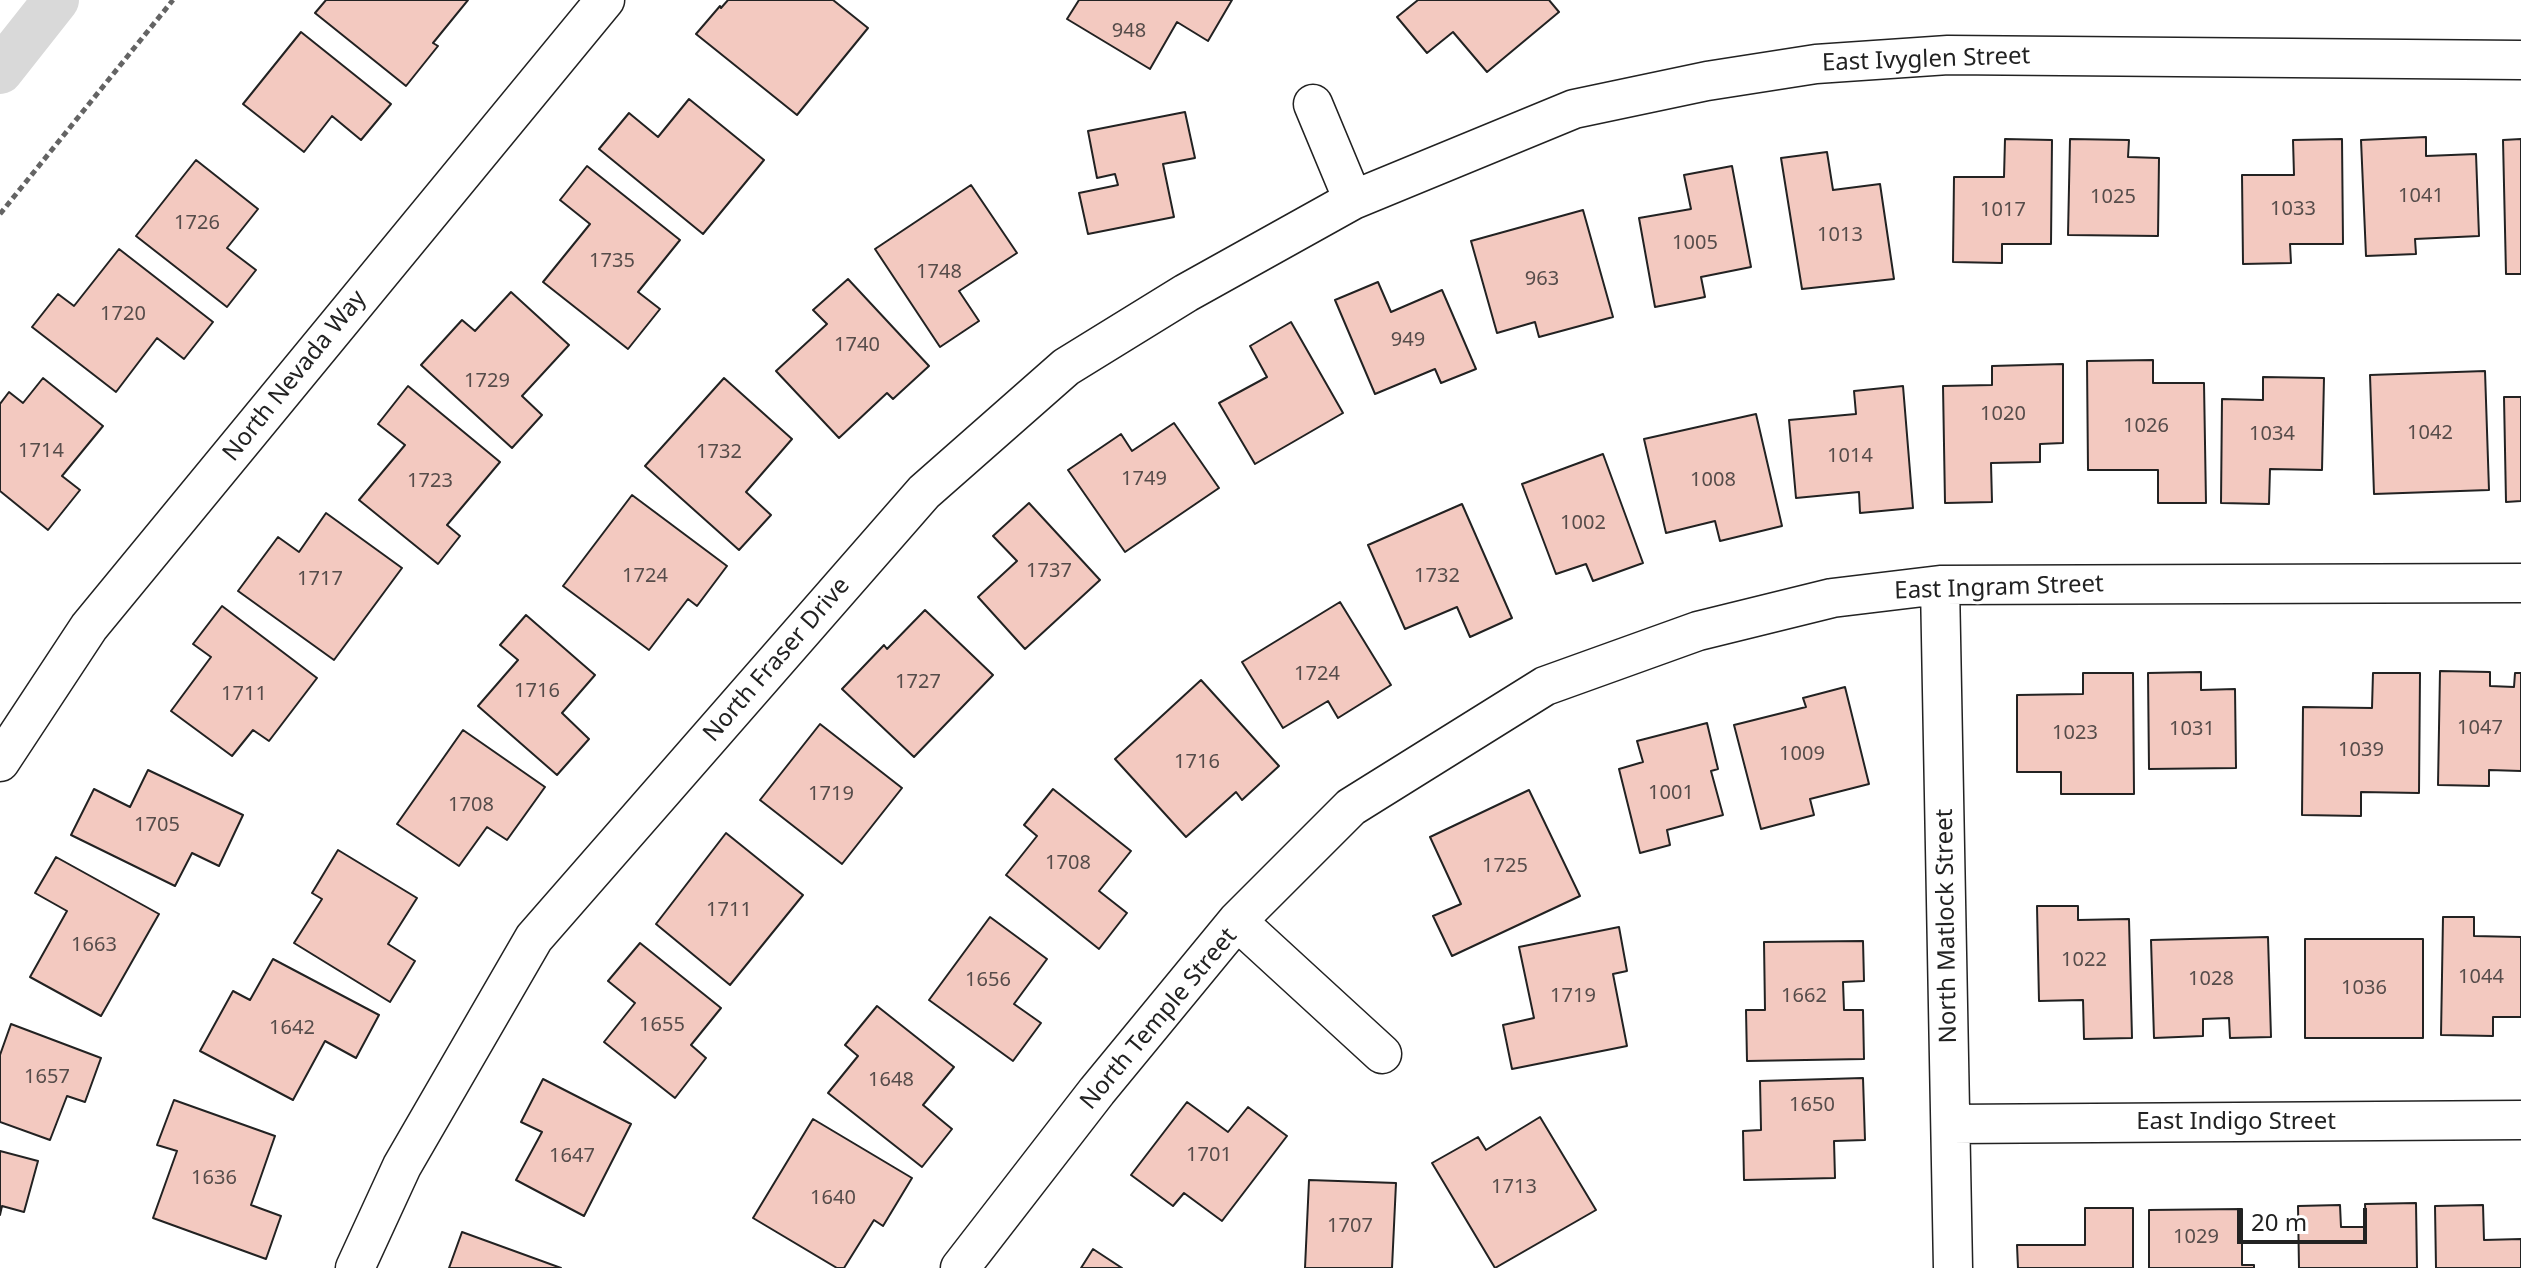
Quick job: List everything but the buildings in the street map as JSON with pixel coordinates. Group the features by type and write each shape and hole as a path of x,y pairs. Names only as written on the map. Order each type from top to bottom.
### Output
{"street":[{"name":"North Nevada Way","path":"0,762 89,627 605,0"},
{"name":"East Ivyglen Street","path":"1353,200 1574,109 1707,81 1816,64 1948,55 2521,60"},
{"path":"1313,104 1353,200"},
{"name":"North Fraser Drive","path":"355,1268 402,1166 534,938 924,492 1066,367 1186,293 1353,200"},
{"name":"East Ingram Street","path":"1237,921 1351,807 1545,686 1713,627 1832,598 1940,585 2521,583"},
{"name":"North Matlock Street","path":"1940,585 1953,1268"},
{"name":"North Temple Street","path":"960,1268 1097,1091 1237,921 1382,1054"},
{"name":"East Indigo Street","path":"1952,1124 2521,1120"}],"path":[{"path":"0,214 173,0"}],"waterway":[{"path":"0,71 56,0"}]}
